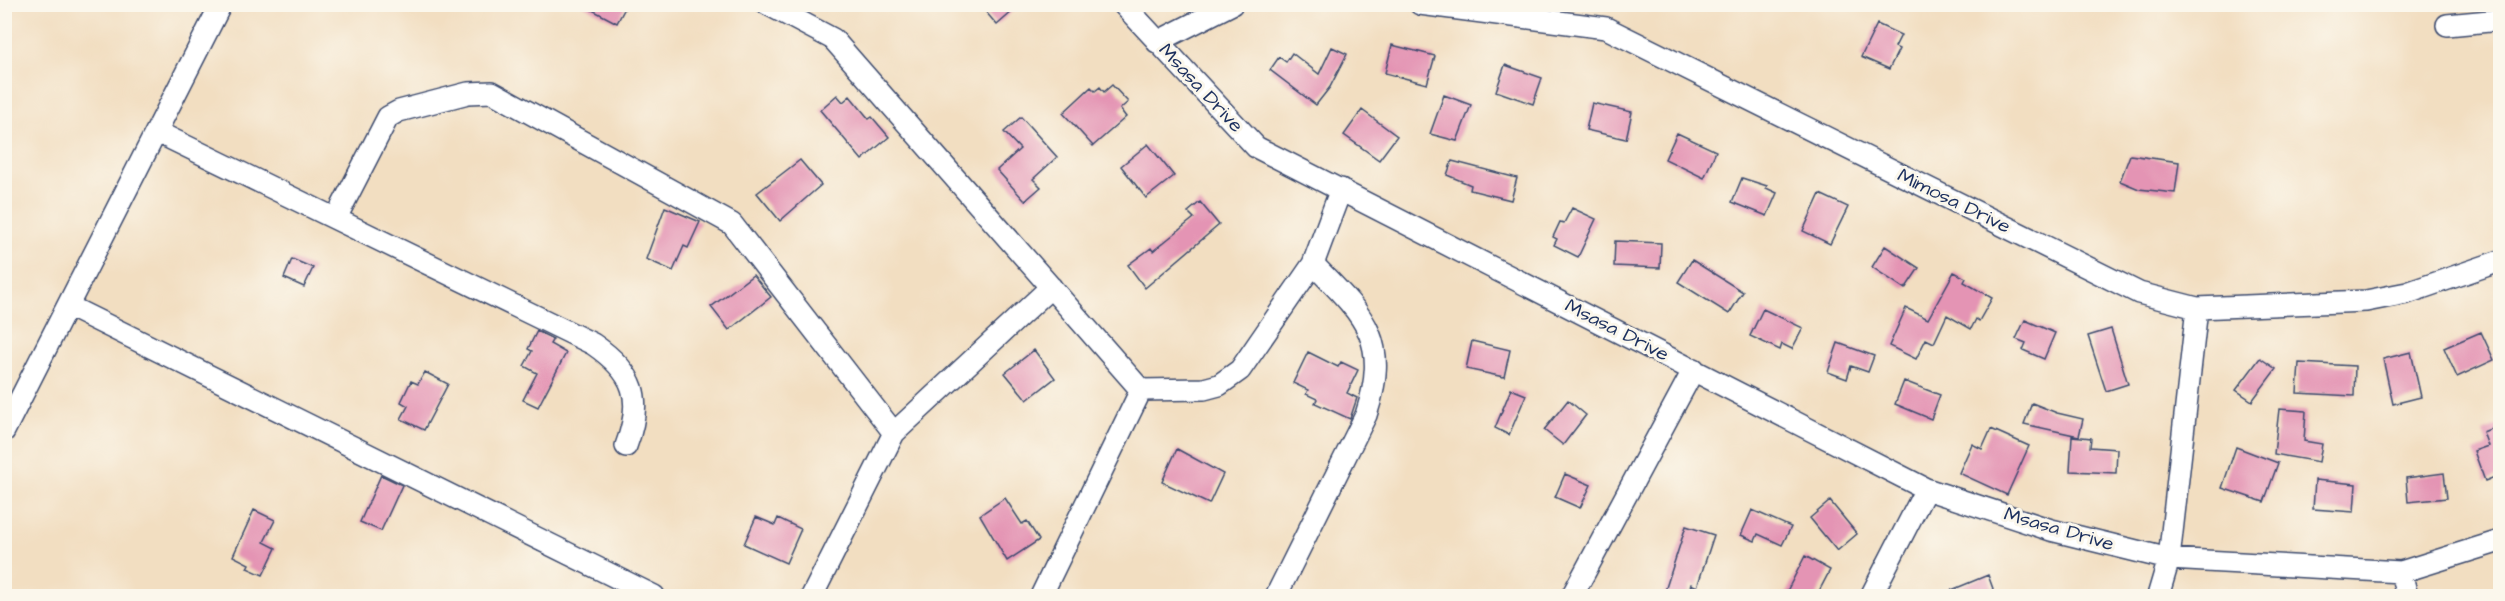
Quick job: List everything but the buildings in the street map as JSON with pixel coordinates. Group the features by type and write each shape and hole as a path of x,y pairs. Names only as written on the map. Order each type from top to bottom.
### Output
{"street":[{"path":"4,431 221,4"},
{"path":"767,4 833,39 1141,390 1204,389 1231,378 1240,370 1312,264 1341,189"},
{"name":"Msasa Drive","path":"1123,4 1256,147 1926,489 2051,530 2169,559 2401,572"},
{"path":"1157,42 1232,4"},
{"name":"Mimosa Drive","path":"1420,4 1606,28 2139,293 2197,308 2366,301 2407,293 2500,261"},
{"path":"2447,25 2500,20"},
{"path":"336,218 388,117 399,111 468,93 492,93 732,224 894,433"},
{"path":"157,132 593,344 610,355 634,390 636,410 626,446"},
{"path":"1276,597 1366,415 1373,393 1377,364 1372,336 1361,317 1312,264"},
{"path":"812,597 894,433 1051,287"},
{"path":"68,306 654,597"},
{"path":"2158,597 2169,559 2197,308"},
{"path":"1572,597 1694,369"},
{"path":"1041,597 1141,390"},
{"path":"1871,597 1926,489"},
{"path":"2407,597 2401,572 2500,541"}]}
